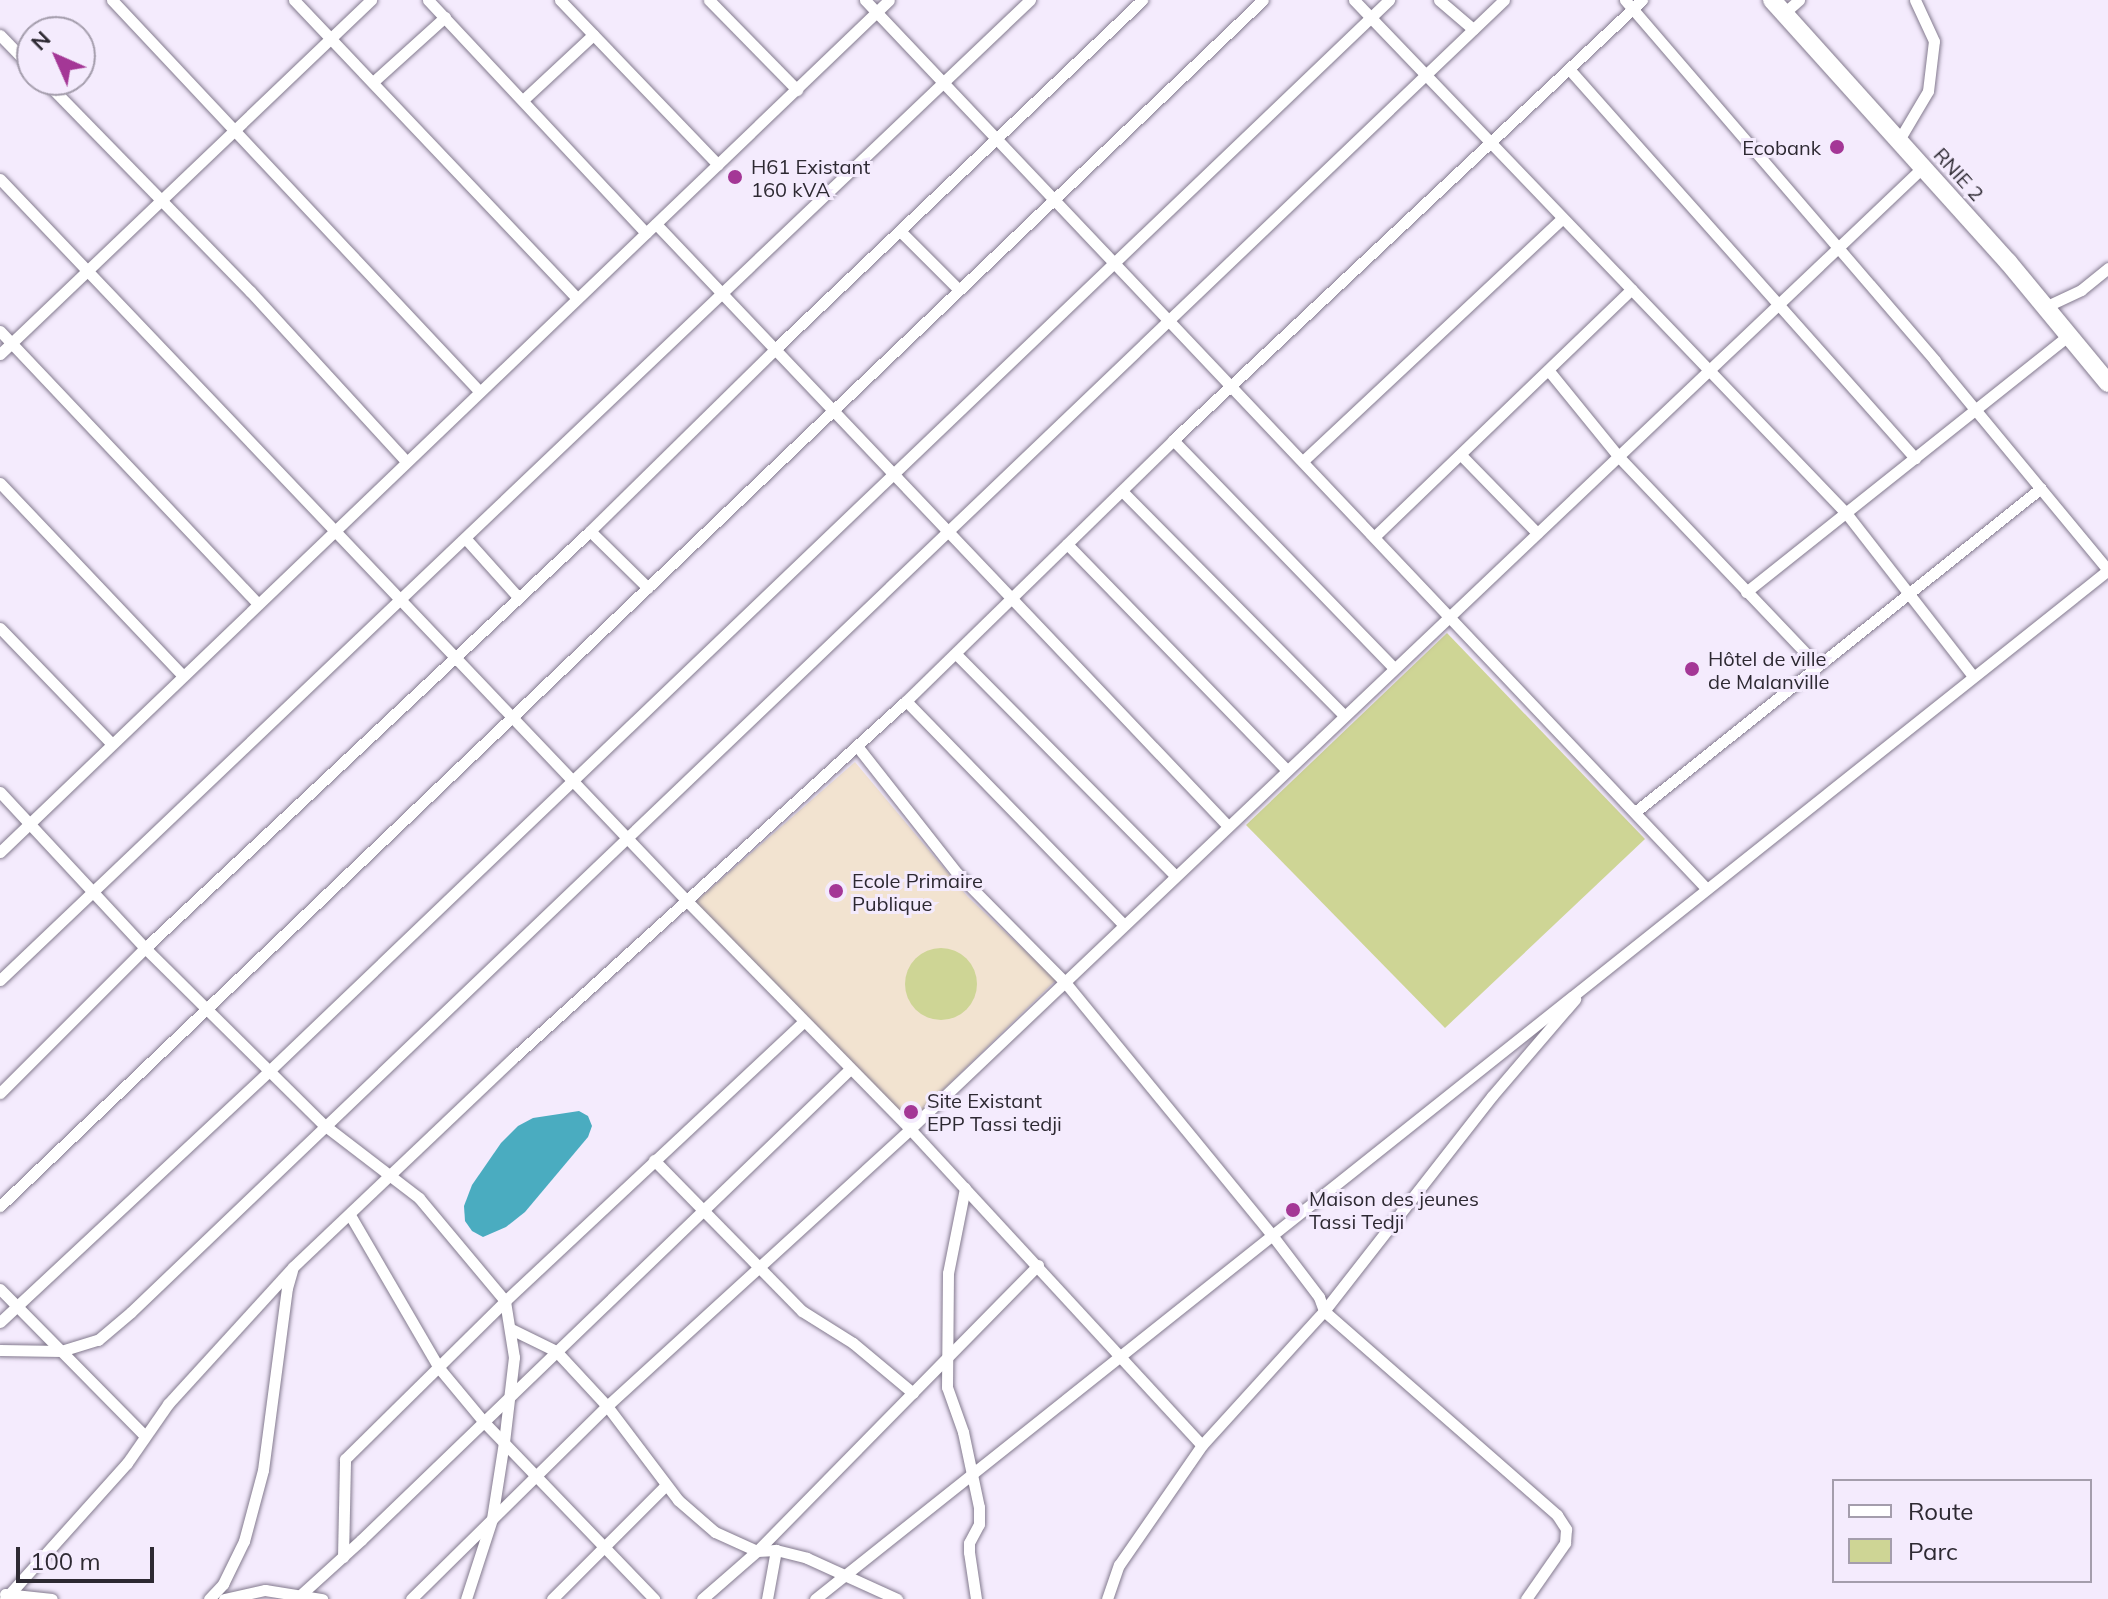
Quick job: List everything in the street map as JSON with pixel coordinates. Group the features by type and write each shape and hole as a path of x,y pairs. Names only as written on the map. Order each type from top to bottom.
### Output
{"main road":[{"name":"RNIE 2","path":"1778,7 1923,167 2108,383"}],"street":[{"path":"112,0 479,391"},
{"path":"294,0 577,298"},
{"path":"0,354 371,0"},
{"path":"428,0 651,229 721,294 1227,825"},
{"path":"560,0 718,165"},
{"path":"709,0 797,90"},
{"path":"865,0 1117,262 1707,889"},
{"path":"0,852 889,0"},
{"path":"0,980 1030,0"},
{"path":"0,1093 145,948 590,531 774,350 1142,0"},
{"path":"0,1206 1263,0"},
{"path":"1354,0 1846,513 1972,675"},
{"path":"0,1322 269,1071 1389,0"},
{"path":"1439,0 1473,29"},
{"path":"0,1350 61,1351 98,1340 628,839 1504,0"},
{"path":"4,1595 127,1463 168,1404 293,1267 512,1059 906,701 1173,440 1492,144 1569,69 1628,5 1642,0"},
{"path":"1778,7 1799,0"},
{"path":"1899,140 1928,91 1934,41 1915,0"},
{"path":"815,1599 1972,675 2108,570 1839,248 1628,5"},
{"path":"373,82 445,17"},
{"path":"0,35 16,52"},
{"path":"523,100 593,35"},
{"path":"1569,69 1915,458"},
{"path":"59,96 250,291 406,461"},
{"path":"411,1599 607,1406 910,1129 1923,167"},
{"path":"0,179 572,781 910,1129 1202,1445"},
{"path":"1304,460 1563,218"},
{"path":"901,232 959,290"},
{"path":"2045,307 2081,290 2108,268"},
{"path":"1375,536 1632,289"},
{"path":"0,331 257,603"},
{"path":"1746,592 2069,335"},
{"path":"1549,371 1618,456 1818,666"},
{"path":"1173,440 1394,668"},
{"path":"1461,455 1537,533"},
{"path":"0,483 182,675"},
{"path":"1635,812 2041,488"},
{"path":"1122,491 1344,715"},
{"path":"590,531 648,588"},
{"path":"466,539 518,597"},
{"path":"1067,544 1287,770"},
{"path":"0,628 112,744"},
{"path":"956,654 1175,875"},
{"path":"906,701 1123,924"},
{"path":"857,746 957,873 1064,981 1272,1235 1319,1297 1324,1311 1557,1515 1566,1529 1565,1543 1526,1599"},
{"path":"0,792 205,1010 324,1125 419,1198 505,1301 514,1357 504,1442 492,1519 466,1599"},
{"path":"1107,1599 1119,1565 1202,1445 1324,1311 1492,1096 1594,977"},
{"path":"343,1557 345,1459 505,1301 803,1022"},
{"path":"298,1597 850,1069"},
{"path":"654,1160 802,1311 853,1343 913,1393"},
{"path":"965,1188 948,1273 947,1387 963,1432 980,1518 969,1543 976,1599"},
{"path":"350,1215 439,1368 483,1421 654,1599"},
{"path":"702,1599 757,1551 1038,1265"},
{"path":"209,1599 223,1584 244,1541 263,1470 287,1288 293,1267"},
{"path":"0,1289 145,1436"},
{"path":"511,1329 556,1351 607,1406 666,1485 715,1532 757,1551 776,1550 807,1558 897,1599"},
{"path":"552,1599 666,1485"},
{"path":"767,1599 776,1550"},
{"path":"224,1599 257,1591 322,1599"},
{"path":"4,1595 52,1599"}],"shaded area":[{"path":"855,762 968,897 1056,980 910,1122 694,903"}],"green space":[{"path":"1447,633 1645,839 1445,1028 1246,825"},
{"path":"948,948 967,958 975,970 975,998 967,1010 955,1018 934,1020 915,1010 907,998 905,977 915,958 927,950"}],"water":[{"path":"579,1111 588,1116 592,1126 588,1137 525,1212 506,1227 483,1237 472,1231 465,1221 464,1206 472,1185 501,1143 518,1126 533,1118"}],"place":[{"name":"Ecobank","path":"1837,147"},
{"name":"H61 Existant 160 kVA","path":"735,177"},
{"name":"Hôtel de ville de Malanville","path":"1692,669"},
{"name":"Ecole Primaire Publique","path":"836,891"},
{"name":"Site Existant EPP Tassi tedji","path":"911,1112"},
{"name":"Maison des jeunes Tassi Tedji","path":"1293,1210"}]}
